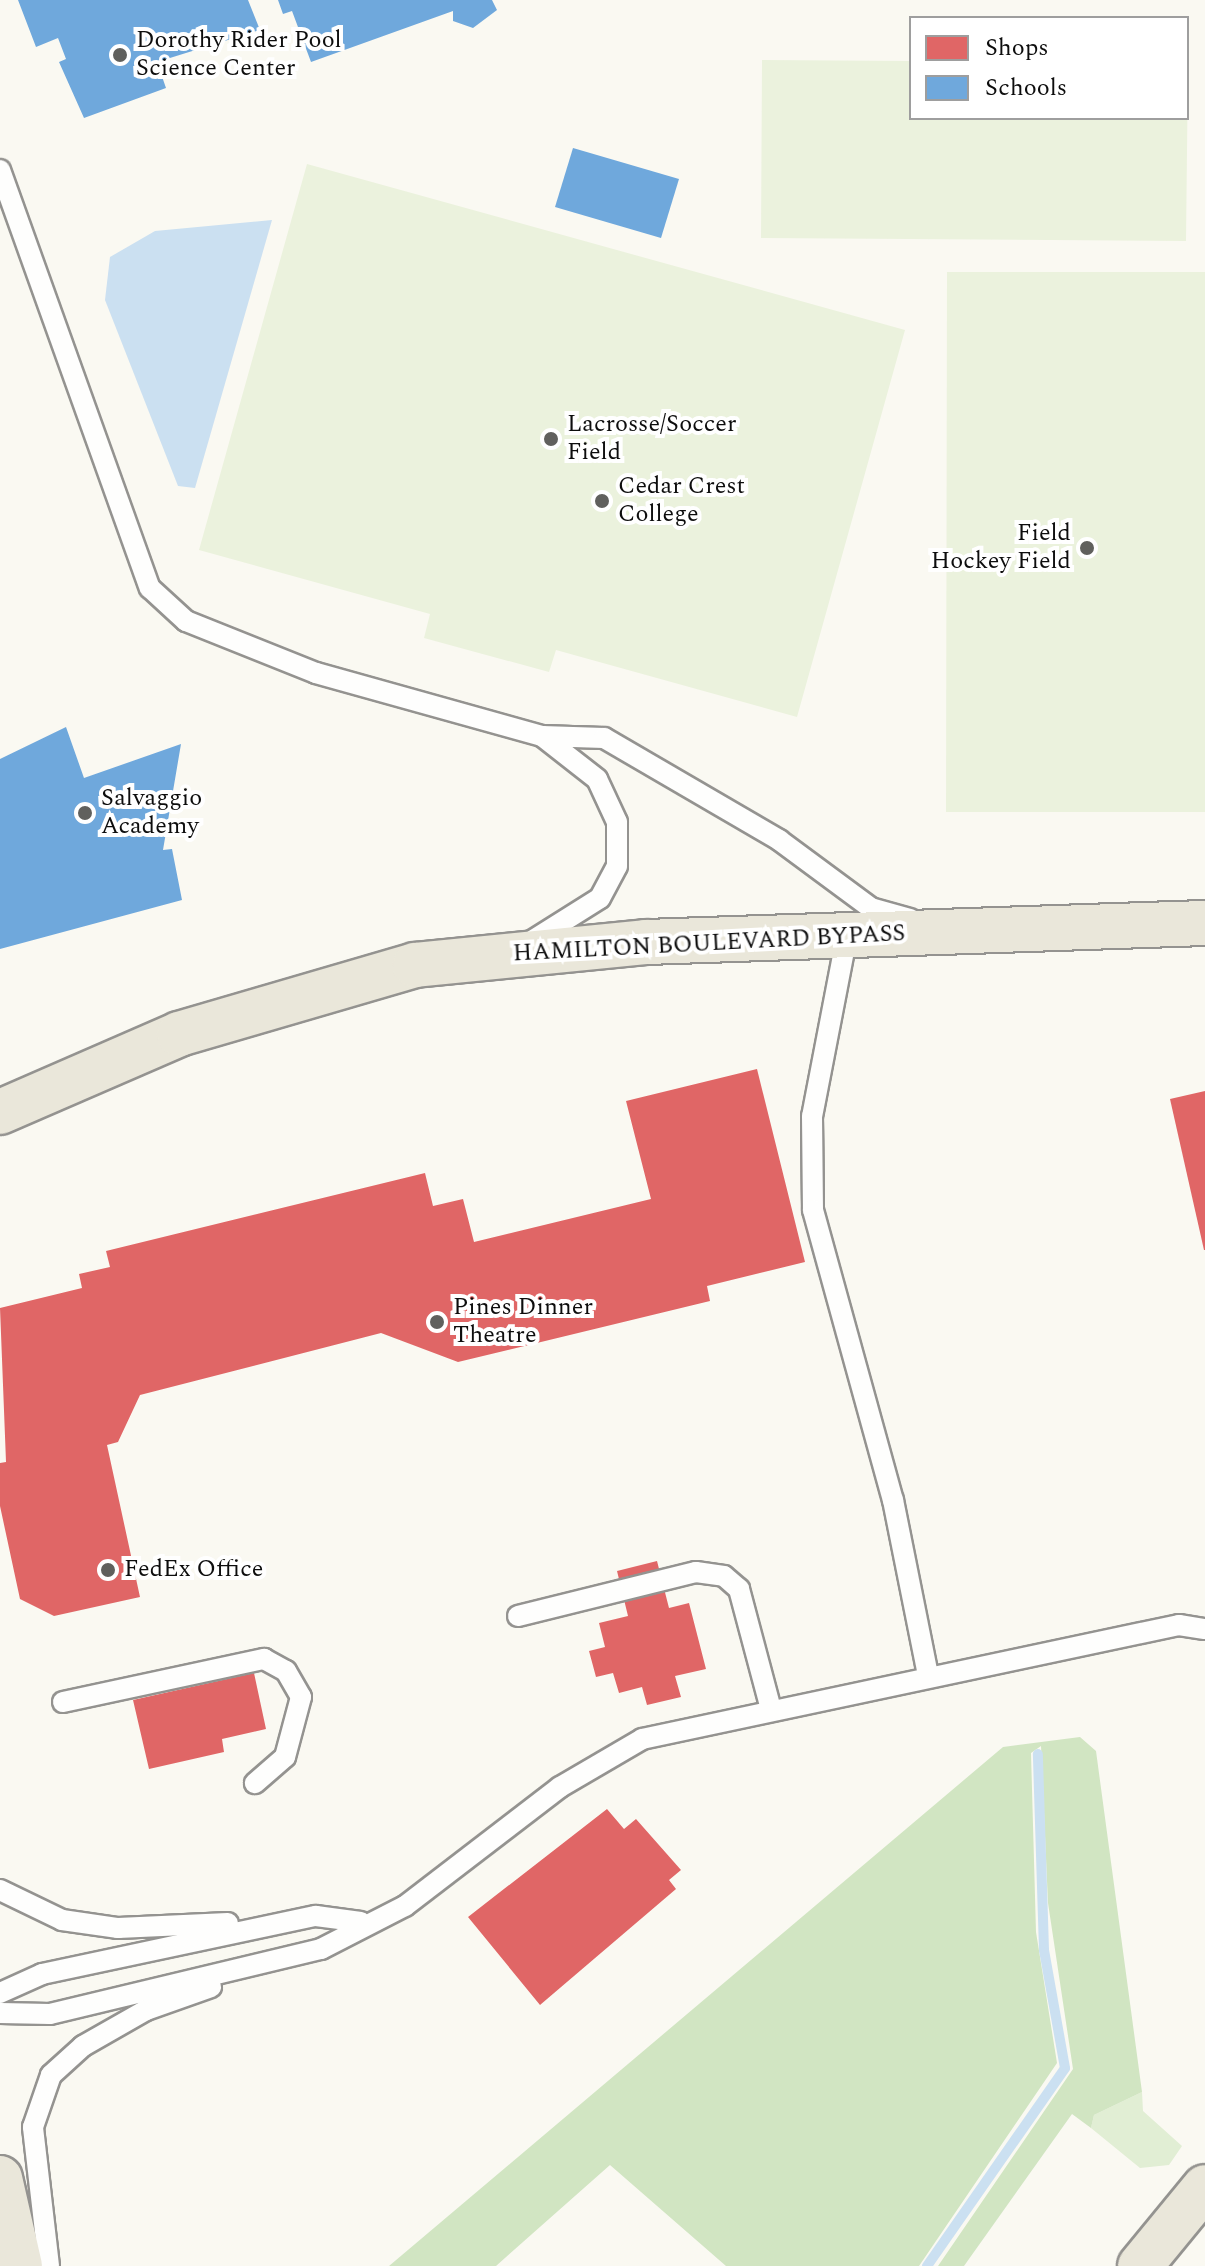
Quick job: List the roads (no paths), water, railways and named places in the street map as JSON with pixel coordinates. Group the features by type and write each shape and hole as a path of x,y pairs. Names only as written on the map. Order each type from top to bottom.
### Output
{"main road":[{"name":"HAMILTON BOULEVARD BYPASS","path":"0,1112 179,1034 296,995 415,965 513,953 847,935 1205,923"},
{"path":"0,2178 20,2266"},
{"path":"1140,2266 1205,2187"}],"lane":[{"path":"0,170 150,588 186,621 316,673 542,736 604,738 660,764 871,908 953,931"},
{"path":"513,953 600,898 617,866 617,822 597,779 542,736"},
{"path":"847,935 810,1156 813,1210 893,1500 928,1675"},
{"path":"518,1616 696,1572 724,1576 739,1589 771,1709"},
{"path":"49,2266 33,2127 51,2075 83,2046 146,2010 321,1949 361,1922 405,1906 560,1787 642,1739 928,1675 1179,1625 1205,1629"},
{"path":"63,1702 264,1659 286,1671 301,1697 285,1757 255,1783"},
{"path":"0,1890 62,1920 118,1928 316,1916 361,1922"},
{"path":"0,1993 42,1974 316,1916"},
{"path":"0,2013 50,2014 321,1949"},
{"path":"0,2256 4,2266"}],"water":[{"path":"272,220 195,488 178,486 105,300 110,257 155,231"}],"waterway":[{"path":"927,2266 1065,2068 1044,1950 1038,1754"}],"place":[{"name":"Dorothy Rider Pool Science Center","path":"120,55"},
{"name":"Lacrosse/Soccer Field","path":"551,439"},
{"name":"Cedar Crest College","path":"602,501"},
{"name":"Field Hockey Field","path":"1087,548"},
{"name":"Salvaggio Academy","path":"85,813"},
{"name":"Pines Dinner Theatre","path":"437,1322"},
{"name":"FedEx Office","path":"108,1570"}]}
